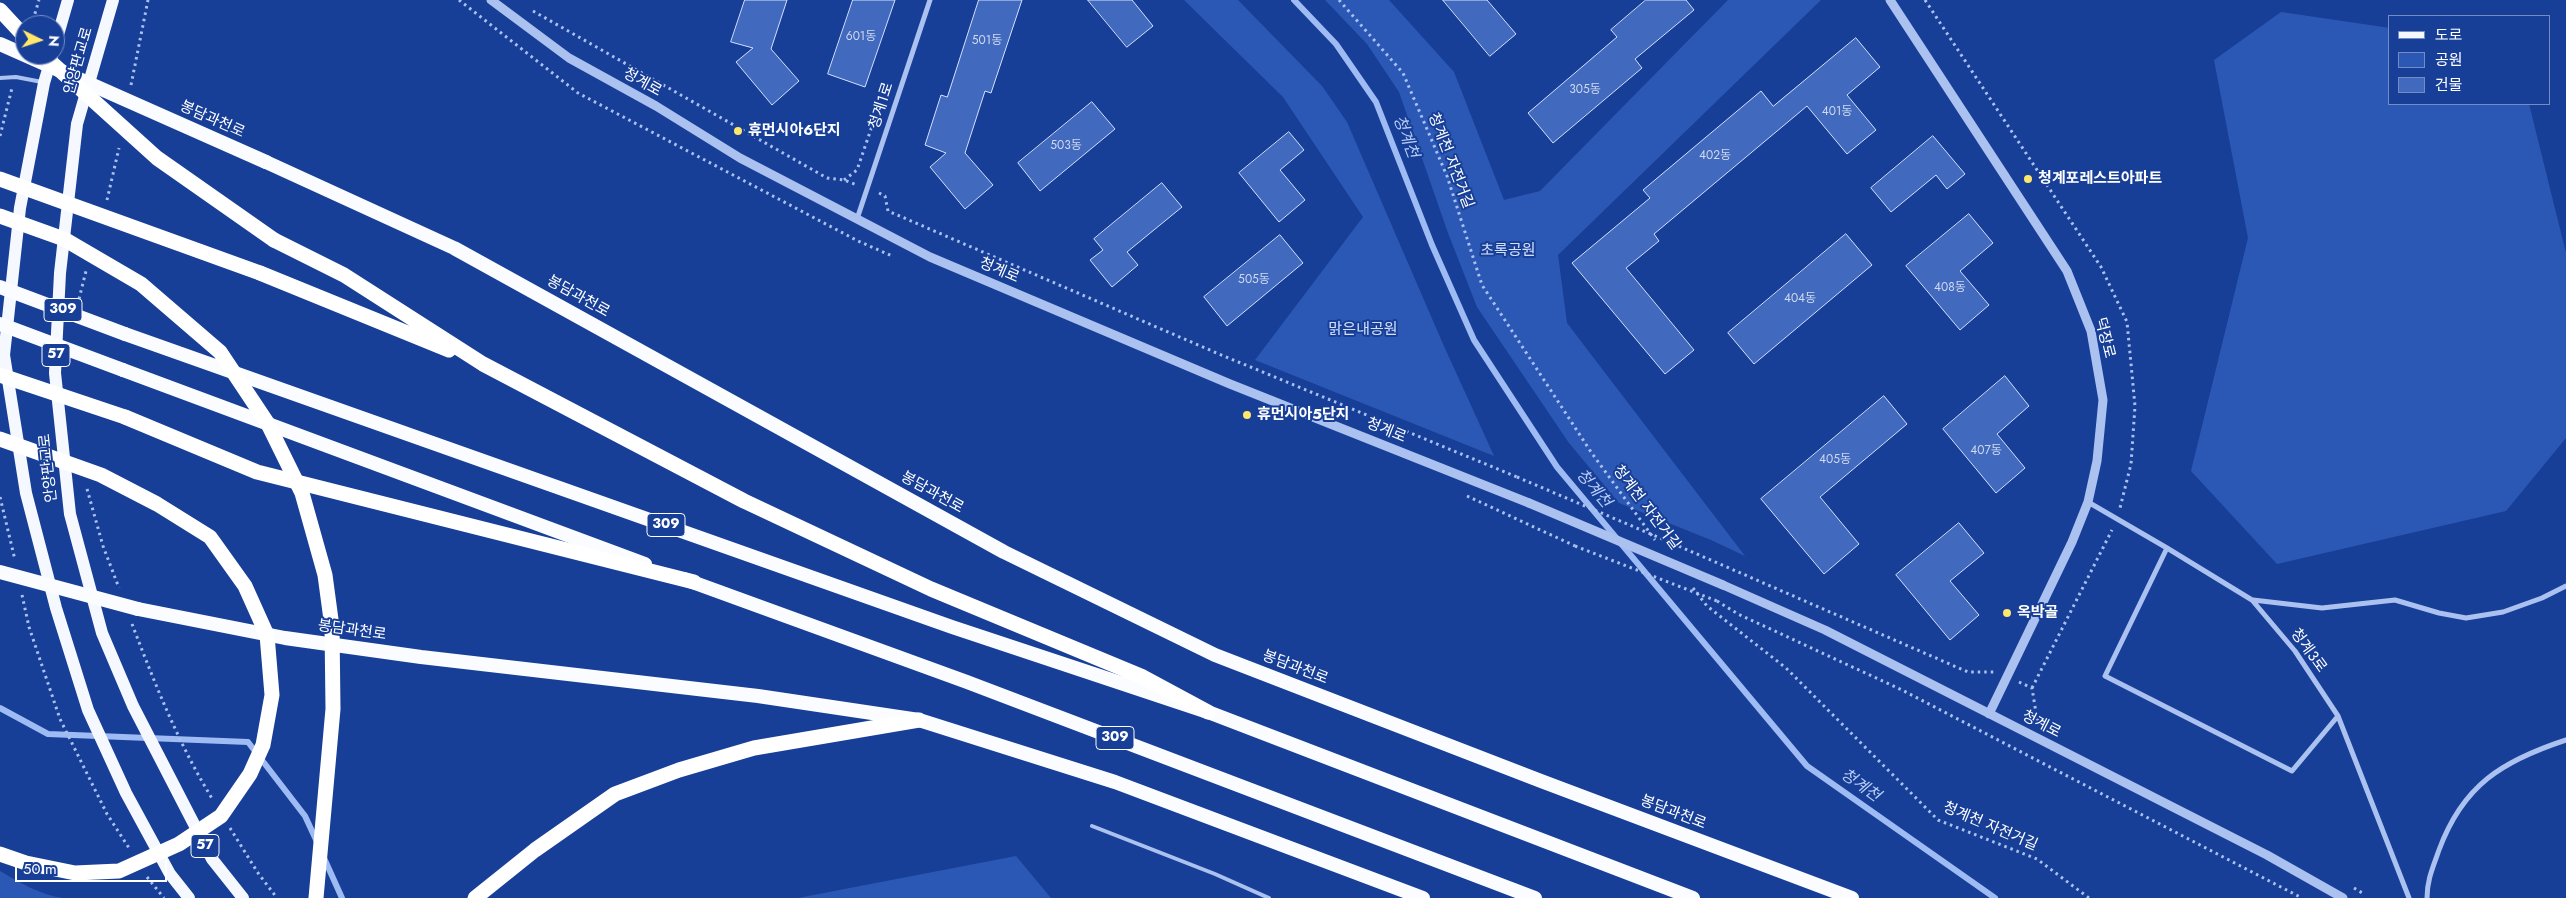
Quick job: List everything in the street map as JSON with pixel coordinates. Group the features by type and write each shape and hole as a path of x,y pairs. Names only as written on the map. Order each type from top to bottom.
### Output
{"highway":[{"path":"0,10 15,26"},
{"name":"봉담과천로","path":"0,44 454,248 1004,552 1215,655 1541,781 1852,898"},
{"path":"54,65 157,158 274,240 344,275 483,364 744,501 931,589 1144,677 1208,712"},
{"path":"0,179 260,273 483,364"},
{"path":"0,216 64,238 141,284 220,352 268,424 302,493 325,576 332,627 333,710 316,898"},
{"name":"309","path":"0,288 952,627 1208,712 1693,898"},
{"name":"309","path":"0,324 967,682 1535,898"},
{"path":"0,375 125,418 256,472 694,582"},
{"path":"0,439 100,475 157,504 210,537 246,586 267,635 272,695 262,745 250,774 221,816 179,844 119,870 84,873 75,873 26,863 0,854"},
{"name":"봉담과천로","path":"0,572 138,610 295,640 421,657 758,696 919,720 1115,782 1422,898"},
{"path":"475,898 535,850 615,794 679,770 754,748 919,720"}],"main road":[{"name":"안양판교로","path":"64,15 68,0"},
{"name":"안양판교로","path":"113,0 77,124 60,273 55,373 70,514 102,633 133,706 212,859 243,898"},
{"name":"안양판교로","path":"49,65 20,208 4,355 26,493 56,608 88,710 126,793 170,874 189,898"}],"street":[{"name":"청계로","path":"491,0 570,58 656,106 740,158 930,257 1230,384 1529,503 1825,630 2267,855 2343,898"},
{"name":"청계1로","path":"857,220 930,0"},
{"name":"덕장로","path":"1890,0 2067,271 2091,331 2103,400 2097,461 2088,502 2072,542 1989,714"},
{"name":"청계3로","path":"2088,502 2252,600 2295,651 2338,716 2409,898"},
{"path":"2167,548 2105,676 2292,772 2338,716"},
{"path":"2252,600 2322,608 2395,600 2439,613 2466,618 2503,612 2542,598 2566,586"},
{"path":"2427,898 2427,883 2448,824 2473,790 2498,770 2543,748 2566,740"}],"lane":[{"path":"0,78 16,77 44,83"},
{"path":"1092,826 1215,874 1269,898"}],"path":[{"path":"34,15 39,0"},
{"name":"청계천 자전거길","path":"1339,0 1403,73 1447,176 1482,286 1590,452 1657,543"},
{"path":"1926,0 2101,267 2127,322 2135,406 2131,464 2118,519 2032,688 2037,719 2046,724"},
{"path":"525,6 827,178 844,180 885,196 888,211 1219,354 1667,541 1968,672 1996,672 2032,688"},
{"path":"844,180 856,170 885,90"},
{"path":"0,497 15,562"},
{"path":"1575,546 1717,601 1738,614 1902,690 2302,898"},
{"name":"청계천 자전거길","path":"1690,585 1707,606 1786,668 1938,820 2037,859 2089,898"},
{"path":"21,590 29,627 60,719 107,814 134,856"},
{"path":"1996,672 2000,665"},
{"path":"174,726 186,753"},
{"path":"144,873 164,898"},
{"path":"2347,884 2364,894"}],"green space":[{"name":"맑은내공원","path":"1184,0 1238,0 1322,86 1347,122 1443,344 1494,456 1255,360 1363,217 1283,97"},
{"name":"초록공원","path":"1325,0 1389,0 1454,72 1504,200 1540,191 1728,0 1821,0 1558,255 1567,323 1745,556 1711,540 1619,503 1569,443 1477,307 1448,233 1399,92 1367,44"},
{"path":"2281,12 2388,28 2388,105 2529,105 2566,253 2566,438 2506,511 2277,564 2191,471 2248,238 2214,60"},
{"path":"1016,856 1051,898 798,898"},
{"path":"0,871 39,891 63,898 0,898"}],"building":[{"path":"745,0 787,0 771,49 799,81 772,105 736,62 753,48 731,42"},
{"path":"853,0 895,0 865,87 828,74"},
{"path":"979,0 1022,0 991,93 985,91 965,153 993,185 965,209 930,167 946,153 925,145 941,95 947,97"},
{"path":"1088,0 1132,0 1153,26 1127,47"},
{"path":"1443,0 1487,0 1516,34 1490,56"},
{"path":"1646,0 1686,0 1694,10 1635,59 1642,68 1553,143 1528,113 1617,37 1611,30"},
{"path":"1856,38 1880,67 1847,95 1876,130 1847,154 1807,106 1654,234 1659,241 1626,268 1694,350 1665,374 1572,263 1650,198 1643,190 1761,91 1773,106"},
{"path":"1092,102 1115,129 1040,191 1018,163"},
{"path":"1289,132 1304,150 1280,170 1305,200 1279,222 1239,173"},
{"path":"1933,136 1965,174 1947,189 1936,175 1891,212 1871,188"},
{"path":"1162,183 1182,207 1127,252 1138,265 1112,287 1090,260 1103,250 1094,239"},
{"path":"1969,214 1993,243 1960,271 1989,305 1960,330 1906,266"},
{"path":"1846,234 1872,265 1754,364 1728,333"},
{"path":"1280,235 1303,263 1227,326 1204,297"},
{"path":"2005,376 2029,406 1997,434 2025,468 1996,493 1943,429"},
{"path":"1884,396 1907,424 1820,497 1859,544 1824,574 1761,499"},
{"path":"1959,523 1984,553 1950,581 1979,615 1950,640 1896,575"}],"waterway":[{"name":"청계천","path":"1294,0 1336,44 1376,102 1432,245 1474,340 1557,467 1807,766 1995,898"},
{"path":"0,708 48,734 248,742 305,816 318,844"},
{"path":"324,858 342,898"}],"place":[{"name":"휴먼시아6단지","path":"738,131"},
{"name":"청계포레스트아파트","path":"2028,179"},
{"name":"휴먼시아5단지","path":"1247,415"},
{"name":"옥박골","path":"2007,613"}]}
